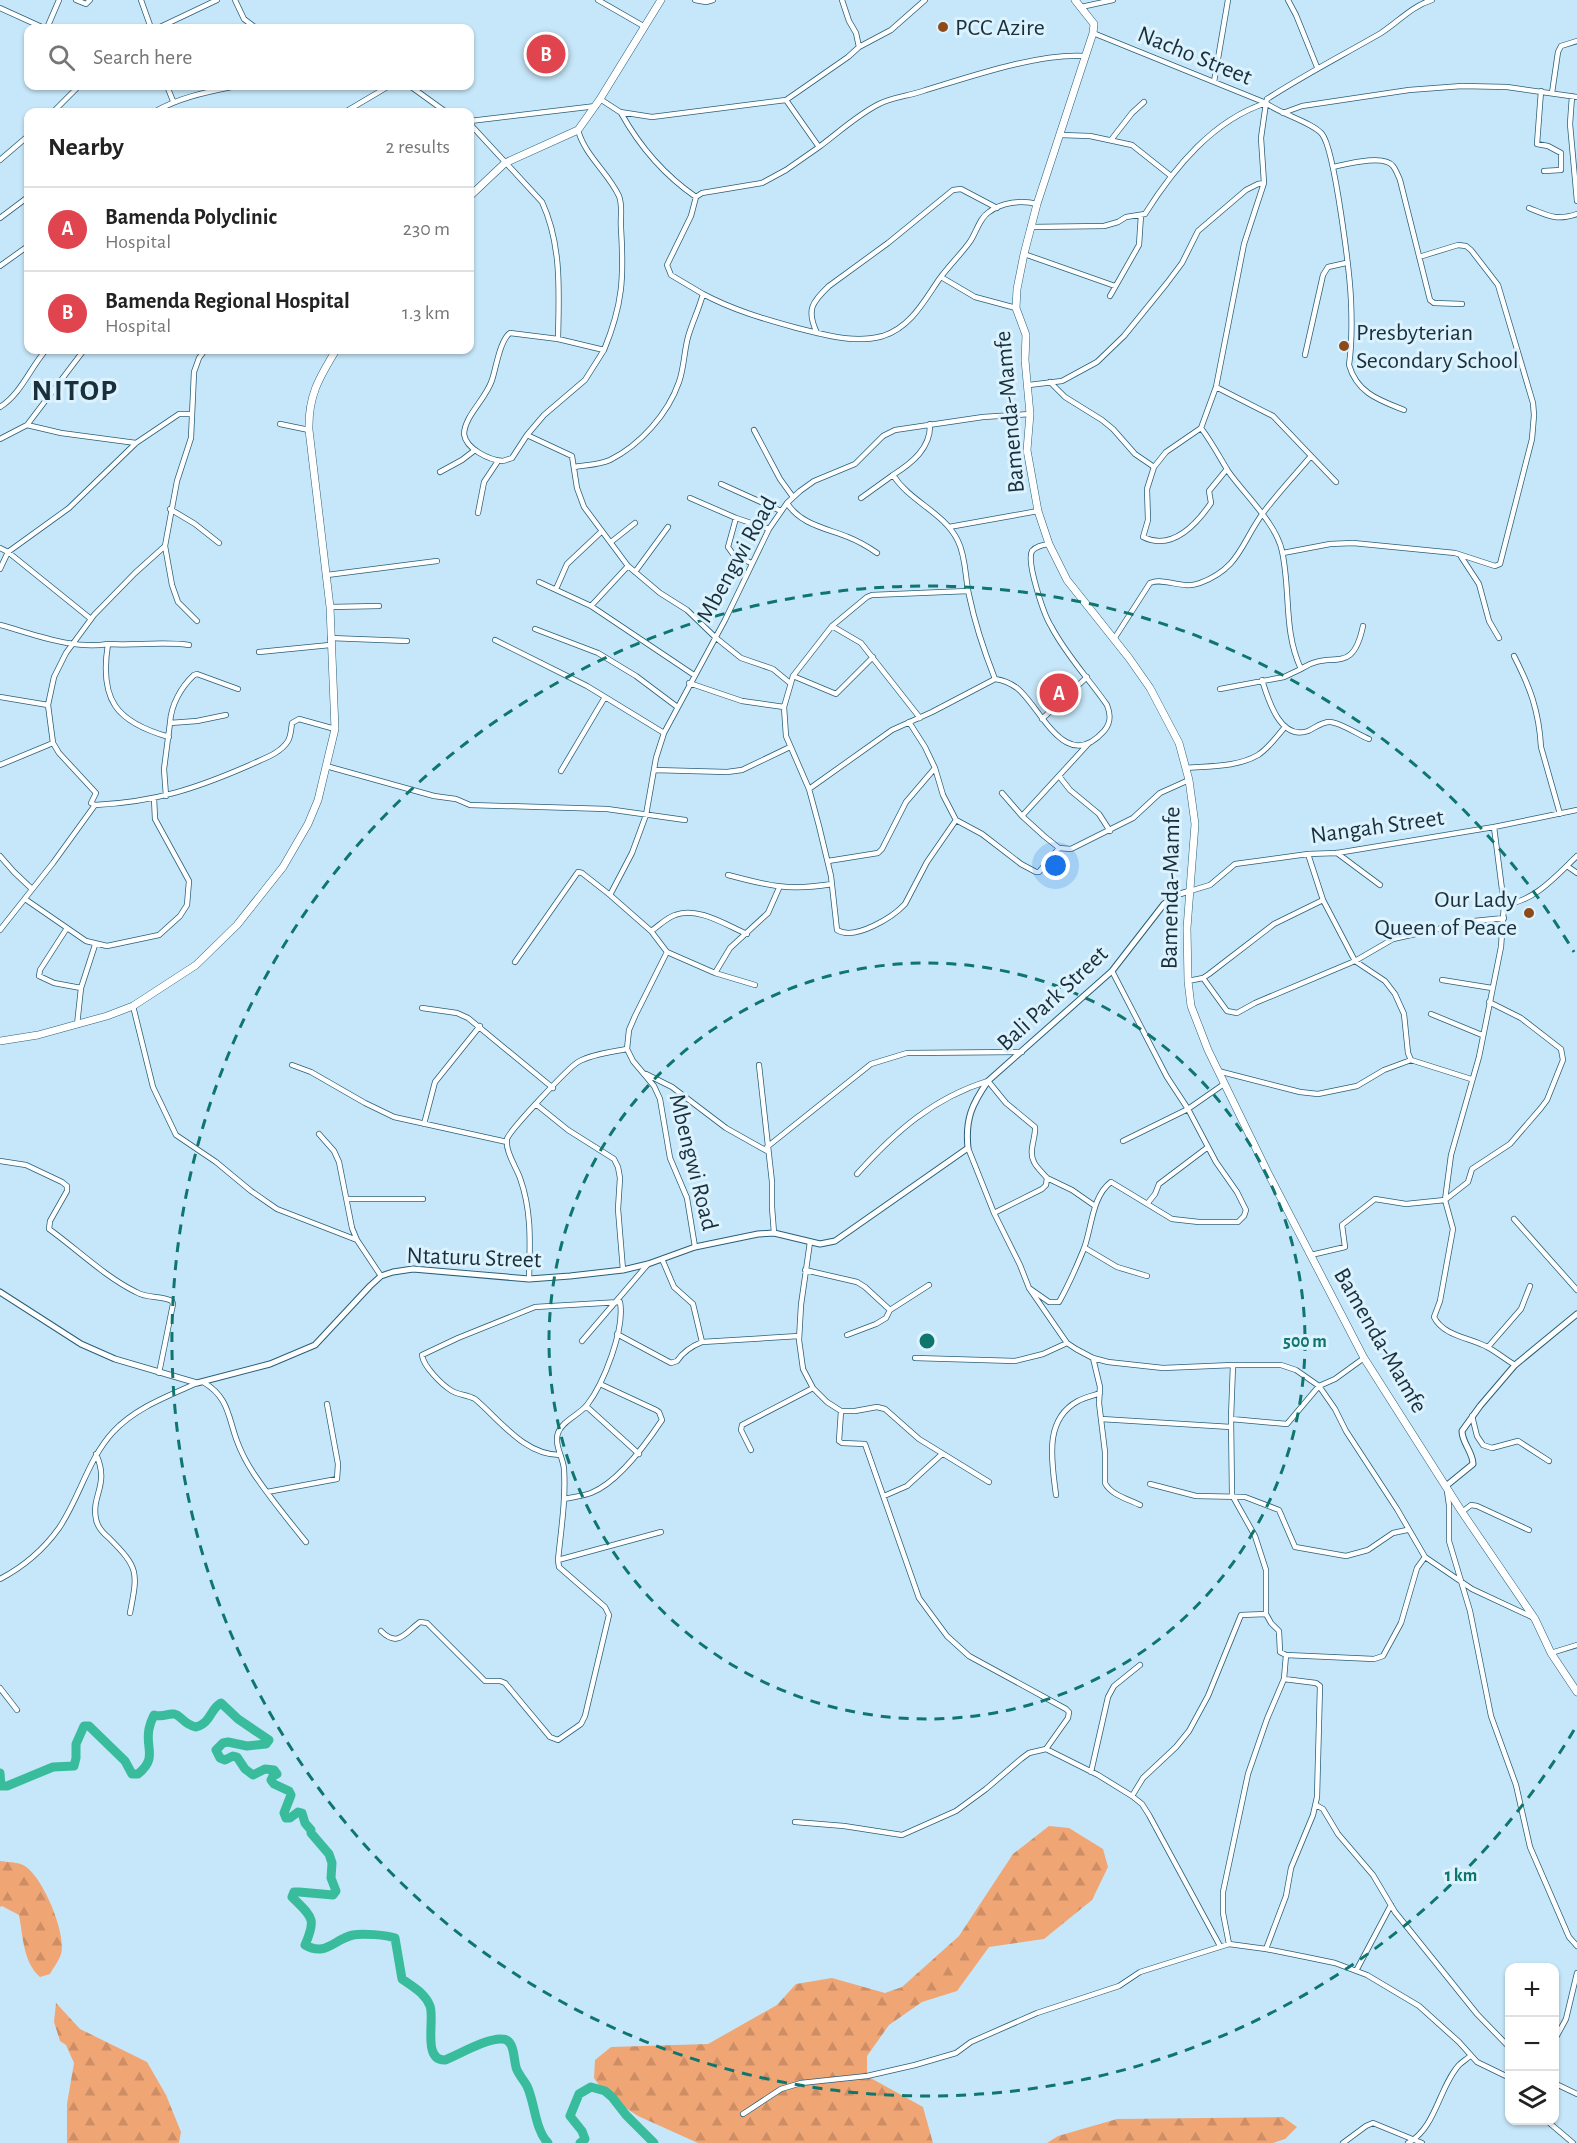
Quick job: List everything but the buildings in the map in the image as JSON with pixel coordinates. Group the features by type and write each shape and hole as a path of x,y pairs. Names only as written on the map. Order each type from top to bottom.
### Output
{"main road":[{"path":"474,192 505,163 578,130 596,106 661,0"},
{"path":"1075,0 1094,24 1093,33"},
{"name":"Bamenda-Mamfe","path":"1093,33 1037,204 1019,273 1016,308 1026,335 1025,360 1029,385 1030,414 1026,450 1038,511 1049,544 1067,579 1150,688 1179,743 1189,780 1195,824 1187,928 1188,981 1191,1006 1199,1030 1267,1171 1364,1358 1462,1512 1535,1618 1551,1653 1577,1692"},
{"path":"0,1041 38,1035 77,1025 133,1006 196,965 237,926 283,867 308,824 318,800 334,729 330,607 308,408 322,372 333,354"}],"street":[{"path":"47,24 59,0"},
{"path":"76,0 86,4 90,0"},
{"path":"141,0 150,24"},
{"path":"166,24 217,0"},
{"path":"235,0 246,24"},
{"path":"598,0 645,27"},
{"path":"695,0 706,2 713,0"},
{"path":"843,0 859,47"},
{"path":"620,112 652,117 786,100 859,47 891,30 925,0"},
{"path":"1082,7 1113,0"},
{"path":"1214,82 1228,0"},
{"path":"1288,0 1317,68"},
{"name":"Nacho Street","path":"1093,33 1266,103 1267,99 1317,68 1383,31 1420,2 1432,0"},
{"path":"0,8 36,24"},
{"path":"244,19 251,24"},
{"path":"1552,93 1558,52 1561,46 1577,41"},
{"path":"1037,204 1025,201 997,208 984,216 970,242 908,322 884,335 859,340 817,333 748,315 703,294 671,275 666,265 691,216 696,196 762,183 786,170 858,117 891,98 992,71 1065,55 1085,56"},
{"path":"1283,113 1302,106 1409,90 1507,87 1574,96 1570,124 1577,201"},
{"path":"57,108 75,90"},
{"path":"169,90 173,101"},
{"path":"161,108 173,101 219,90"},
{"path":"352,108 381,90"},
{"path":"416,90 440,108"},
{"path":"1541,91 1537,144 1548,146 1561,153 1561,170 1544,171"},
{"path":"600,99 620,112 643,147 664,172 696,196"},
{"path":"786,100 819,147"},
{"path":"1111,140 1132,113 1144,102"},
{"path":"1227,469 1209,491 1211,503 1187,530 1176,538 1162,541 1146,539 1143,534 1148,520 1147,489 1154,467 1166,452 1200,428 1216,387 1244,244 1264,183 1261,138 1266,103"},
{"path":"1110,296 1139,245 1140,215 1144,214 1171,176 1214,131 1246,110 1266,103 1315,128 1322,134 1333,167 1351,298 1351,371 1366,394 1404,410"},
{"path":"474,121 596,106"},
{"path":"474,127 542,202 548,214 554,237 558,271 558,339"},
{"path":"578,130 583,144 616,191 621,204 623,261 621,298 616,319 604,350 585,380 543,415 512,458 498,461 475,450 465,439 465,429 492,382 507,335 515,333 558,339 604,350"},
{"path":"1061,135 1111,140 1132,145 1171,176"},
{"path":"0,160 24,139"},
{"path":"1333,167 1376,160 1385,160 1393,165 1400,180 1430,300 1434,303 1462,304"},
{"path":"1029,385 1062,381 1104,356 1124,336 1167,283 1182,263 1198,231 1246,189 1264,183"},
{"path":"817,333 811,313 814,300 953,190 961,189 997,208"},
{"path":"0,218 24,200"},
{"path":"1529,208 1552,218 1565,218 1577,214"},
{"path":"1030,227 1104,226 1118,222 1125,217 1144,214"},
{"path":"1283,553 1330,544 1353,543 1460,554 1495,566 1500,564 1532,439 1533,403 1498,285 1471,250 1458,244 1419,257"},
{"path":"0,266 24,249"},
{"path":"1023,254 1115,286"},
{"path":"1305,355 1323,275 1328,267 1346,263"},
{"path":"941,277 975,297 1016,308"},
{"path":"574,466 602,463 611,459 639,440 664,410 678,383 688,338 703,294"},
{"path":"0,407 24,382 43,354"},
{"path":"0,439 27,425 81,354"},
{"path":"197,621 178,602 172,585 165,546 170,509 191,438 194,372 202,354"},
{"path":"1050,382 1065,397 1102,420 1135,454 1154,467"},
{"path":"1216,387 1273,416 1336,482"},
{"path":"0,568 8,552 69,508 136,443 179,414 192,414"},
{"name":"Mbengwi Road","path":"610,895 632,853 646,814 664,733 676,706 715,637 751,563 787,503 814,481 855,464 883,436 895,430 983,417 1030,414"},
{"path":"280,424 309,429"},
{"path":"861,498 915,458 927,443 930,424"},
{"path":"27,425 61,433 136,443"},
{"path":"1200,428 1227,469 1272,528 1283,553 1291,642 1301,669"},
{"path":"754,430 793,497"},
{"path":"527,435 571,455 580,498 588,515 628,566 660,593 687,610 741,658 773,669 790,683"},
{"path":"440,472 475,450"},
{"path":"1114,639 1150,583 1157,580 1185,586 1197,584 1213,577 1238,556 1262,515 1311,456"},
{"path":"478,513 484,482 498,461"},
{"path":"893,476 906,490 938,515 949,527 962,551 975,624 995,679"},
{"path":"721,484 781,511"},
{"path":"690,498 736,518 770,529"},
{"path":"787,503 794,513 806,522 850,537 877,553"},
{"path":"170,509 195,524 219,543"},
{"path":"949,527 1038,511"},
{"path":"736,518 728,547 733,554 751,563"},
{"path":"611,542 635,523"},
{"path":"635,572 668,527"},
{"path":"556,588 567,564 602,531"},
{"path":"1022,816 1089,743 1107,728 1110,720 1107,705 1049,624 1034,578 1031,557 1032,552 1038,546 1049,544"},
{"path":"95,805 91,803 96,793 59,753 53,742 48,705 54,677 72,644 91,619 165,546"},
{"path":"0,548 91,619"},
{"path":"1460,554 1479,584 1491,627 1499,638"},
{"path":"327,575 436,561"},
{"path":"591,606 628,566"},
{"path":"539,582 591,606 694,675"},
{"path":"956,820 897,913 855,932 840,932 836,929 828,861 809,789 790,747 784,724 784,707 793,676 832,626 861,600 872,594 968,591"},
{"path":"330,607 379,606"},
{"path":"0,625 72,644 189,645"},
{"path":"832,626 854,638 873,657 920,718"},
{"path":"1220,689 1284,677 1317,661 1341,660 1349,657 1360,642 1363,626"},
{"path":"535,629 598,653 636,676 676,706"},
{"path":"495,640 558,670 664,733"},
{"path":"260,651 330,641 407,641"},
{"path":"108,644 106,685 110,700 134,723 169,737"},
{"path":"1514,656 1533,697 1541,747 1560,814"},
{"path":"793,676 836,694 873,657"},
{"path":"166,796 164,769 171,713 176,700 197,674 238,689"},
{"path":"1042,719 1087,677"},
{"path":"809,789 879,738 995,679 1008,682 1018,688 1053,734 1066,742 1078,745 1089,743"},
{"path":"1262,680 1274,711 1285,727 1307,732 1322,724 1332,722 1369,739"},
{"path":"689,683 742,701 784,707"},
{"path":"0,697 48,705"},
{"path":"561,771 605,697"},
{"path":"170,723 197,722 226,715"},
{"path":"0,930 95,805 166,796 217,779 274,754 288,741 292,723 295,720 299,719 334,729"},
{"path":"909,722 925,747 956,820 982,834 1021,864 1036,872 1039,872 1059,848"},
{"path":"1186,768 1247,760 1258,755 1285,727"},
{"path":"0,765 53,742"},
{"path":"654,770 727,772 742,770 790,747"},
{"path":"326,766 434,796 456,799 470,805 617,810 685,819"},
{"path":"828,861 878,853 906,802 935,768"},
{"path":"1059,776 1070,790 1099,813 1110,831"},
{"path":"1002,793 1022,816 1059,848 1076,849 1137,815 1160,793 1189,780"},
{"path":"25,899 95,945 108,946 159,935 180,916 187,905 189,882 155,819 154,798"},
{"name":"Nangah Street","path":"1190,891 1210,885 1235,864 1308,854 1337,853 1494,827 1577,810"},
{"path":"1494,827 1504,918 1479,1057 1451,1155 1445,1200 1453,1230 1440,1301 1434,1317 1454,1334 1488,1347 1515,1365"},
{"path":"1337,853 1380,885"},
{"path":"1308,854 1323,900 1355,961 1385,981 1395,994 1404,1014 1408,1053 1411,1060"},
{"path":"0,856 32,889"},
{"path":"1504,905 1523,901 1552,881 1577,856"},
{"path":"1567,866 1577,873"},
{"path":"515,962 578,872 610,895 651,931 667,952 716,973 755,985"},
{"path":"728,875 779,888 814,888 832,885"},
{"path":"716,973 727,952 768,913 779,888"},
{"name":"Bali Park Street","path":"968,1148 967,1132 971,1110 974,1101 988,1081 1112,971 1164,904 1176,895 1190,891"},
{"path":"1188,981 1203,978 1274,924 1323,900"},
{"path":"651,931 668,918 686,912 700,914 747,934"},
{"path":"1203,978 1227,1011 1237,1013 1355,961 1393,939 1474,921 1504,918"},
{"path":"67,928 40,970 39,976 54,983 81,988"},
{"path":"77,1025 81,988 95,945"},
{"path":"529,1279 530,1234 527,1199 507,1142 508,1137 515,1125 537,1105 564,1073 579,1061 627,1049 629,1030 667,952"},
{"path":"1029,1288 1044,1299 1054,1303 1059,1302 1084,1248 1095,1206 1111,1182 1166,1216 1177,1220 1238,1222 1242,1220 1246,1210 1167,1077 1112,971"},
{"path":"1442,980 1492,988"},
{"path":"1311,1255 1345,1246 1342,1225 1375,1199 1406,1204 1445,1200 1468,1182 1472,1169 1510,1144 1547,1100 1563,1060 1561,1049 1512,1012 1489,1002"},
{"path":"133,1006 153,1087 176,1135 216,1162 277,1209 357,1240"},
{"path":"422,1008 457,1013 480,1026 553,1088"},
{"path":"1431,1014 1482,1035"},
{"path":"424,1124 435,1082 480,1026"},
{"name":"Mbengwi Road","path":"627,1049 633,1061 645,1073 660,1100 670,1158 687,1198 695,1247"},
{"path":"767,1149 871,1065 886,1059 907,1053 1022,1052"},
{"path":"1218,1071 1318,1095 1357,1086 1384,1070 1411,1060 1472,1079"},
{"path":"292,1065 311,1072 394,1117 507,1142"},
{"path":"759,1065 772,1182 771,1207 774,1233"},
{"path":"645,1073 672,1087 726,1128 767,1149"},
{"path":"857,1174 885,1142 902,1128 956,1093 988,1081 1006,1103 1035,1127 1036,1136 1032,1149 1034,1163 1047,1178 1072,1190 1095,1206"},
{"path":"1123,1140 1188,1109 1224,1084"},
{"path":"537,1105 568,1130 614,1159 620,1179 618,1209 623,1270"},
{"path":"319,1134 334,1151 339,1162 352,1228 357,1240 381,1276"},
{"path":"1147,1204 1159,1184 1208,1147"},
{"path":"968,1148 994,1213 1029,1288 1067,1343 1093,1358 1108,1362 1163,1368 1281,1365 1296,1370 1319,1386 1425,1557 1472,1589 1535,1618"},
{"name":"Ntaturu Street","path":"0,1292 81,1344 115,1359 159,1373 196,1383 203,1382 270,1364 315,1345 381,1276 393,1272 413,1269 529,1279 623,1270 648,1264 695,1247 759,1234 774,1233 810,1242 836,1241 968,1148"},
{"path":"0,1161 26,1165 67,1186 67,1191 50,1221 49,1229 104,1272 135,1292 172,1301 159,1373"},
{"path":"994,1213 1042,1190 1047,1178"},
{"path":"347,1199 423,1198"},
{"path":"1514,1219 1577,1290"},
{"path":"810,1242 799,1336 803,1369 813,1388 827,1402 841,1411 877,1407 885,1409 920,1439 989,1482"},
{"path":"1084,1248 1117,1267 1147,1276"},
{"path":"662,1259 674,1287 693,1304 702,1342"},
{"path":"582,1341 648,1264"},
{"path":"806,1270 857,1282 890,1310"},
{"path":"847,1335 886,1318 890,1310 929,1285"},
{"path":"1488,1347 1521,1309 1530,1286"},
{"path":"381,1631 388,1638 400,1638 420,1622 427,1623 485,1681 505,1683 550,1737 558,1740 581,1724 585,1716 609,1615 605,1607 560,1567 558,1560 564,1499 563,1462 556,1440 560,1429 586,1406 600,1384 617,1334 620,1302 536,1307 422,1355 423,1361 446,1386 458,1394 475,1399 523,1442 546,1454 560,1455"},
{"path":"1577,1314 1515,1365 1472,1416 1462,1431 1462,1435 1473,1464 1446,1486 1449,1505 1449,1541 1470,1611 1491,1716 1516,1785 1530,1847 1569,1937 1577,1946"},
{"path":"617,1334 671,1363 677,1361 688,1349 702,1342 799,1336"},
{"path":"915,1358 1015,1361 1043,1354 1067,1343"},
{"path":"1093,1358 1100,1393 1105,1483 1107,1488 1114,1493 1140,1505"},
{"path":"1231,1419 1287,1424 1319,1386 1335,1379 1364,1358"},
{"path":"1233,1365 1232,1495 1255,1536 1266,1570 1266,1614 1279,1631 1280,1653 1286,1656 1374,1659 1383,1656 1401,1623 1417,1568 1425,1557"},
{"path":"203,1382 215,1390 225,1404 237,1442 254,1474 306,1542"},
{"path":"0,1579 31,1558 60,1527 96,1454 114,1431 151,1404 196,1383"},
{"path":"564,1499 591,1492 603,1486 639,1454 662,1420 659,1412 600,1384"},
{"path":"751,1450 741,1430 742,1425 813,1388"},
{"path":"1056,1495 1052,1450 1054,1429 1071,1406 1079,1400 1100,1393"},
{"path":"267,1492 337,1479 338,1464 327,1404"},
{"path":"586,1406 639,1454"},
{"path":"795,1822 844,1826 902,1835 956,1810 986,1789 1021,1759 1046,1749 1068,1718 1066,1709 969,1656 947,1636 919,1598 865,1444 838,1441 841,1411"},
{"path":"1472,1416 1483,1445 1492,1448 1518,1441 1549,1461"},
{"path":"1101,1419 1231,1427"},
{"path":"96,1454 102,1472 102,1485 95,1516 97,1524 134,1567 135,1586 130,1613"},
{"path":"884,1497 907,1486 942,1454"},
{"path":"1150,1484 1196,1496 1245,1497 1279,1510 1294,1545 1298,1549 1346,1556 1368,1550 1394,1533 1407,1530"},
{"path":"1462,1512 1470,1505 1477,1506 1529,1530"},
{"path":"558,1560 661,1532"},
{"path":"1132,1796 1143,1778 1176,1747 1189,1731 1208,1696 1241,1615 1266,1614"},
{"path":"1551,1653 1577,1645"},
{"path":"1229,1944 1223,1913 1223,1892 1248,1774 1284,1679 1286,1656"},
{"path":"1091,1772 1108,1697 1114,1686 1140,1665"},
{"path":"1266,1949 1286,1896 1291,1868 1316,1805 1320,1686 1316,1683 1284,1679"},
{"path":"0,1688 17,1710"},
{"path":"1046,1749 1091,1772 1142,1804 1220,1946"},
{"path":"1316,1805 1323,1809 1338,1834 1373,1875 1391,1905 1477,2014 1505,2044"},
{"path":"1356,1971 1391,1905"},
{"path":"744,2114 781,2089 801,2083 867,2076 956,2053 971,2042 1037,2013 1109,1990 1148,1969 1229,1944 1335,1963 1376,1980 1419,2006 1459,2042 1477,2062 1505,2076"},
{"path":"1559,2032 1566,2019 1577,1973"},
{"path":"1410,2142 1426,2124 1459,2064 1470,2056"},
{"path":"1559,2085 1577,2094"},
{"path":"1343,2143 1373,2123 1410,2142 1422,2143"},
{"path":"1551,2125 1573,2143"}],"green space":[{"path":"1049,1826 1069,1828 1103,1849 1108,1867 1092,1900 1044,1939 989,1947 957,1991 922,2002 889,2025 867,2056 867,2076 923,2107 933,2143 698,2143 638,2116 606,2095 594,2078 595,2060 611,2047 708,2044 777,2005 796,1984 832,1978 885,1993 902,1987 959,1936 1013,1854"},
{"path":"0,1861 21,1864 30,1871 38,1880 51,1905 57,1919 62,1945 60,1957 50,1974 40,1977 34,1971 27,1956 19,1915 0,1907"},
{"path":"56,2003 80,2029 147,2062 166,2095 181,2132 179,2143 67,2143 67,2104 74,2063 66,2045 60,2041 54,2022"},
{"path":"1283,2117 1297,2127 1285,2139 1273,2143 1047,2143 1058,2136 1117,2119"}],"waterway":[{"path":"0,1773 1,1786 7,1786 53,1767 74,1766 76,1744 84,1726 89,1726 125,1761 132,1774 138,1774 148,1763 150,1753 148,1736 154,1715 174,1714 196,1727 205,1722 221,1703 238,1719 269,1740 266,1744 247,1746 223,1743 216,1750 220,1758 225,1760 233,1756 237,1757 245,1769 253,1775 265,1769 274,1770 277,1774 271,1780 274,1784 289,1791 291,1795 284,1813 286,1818 298,1812 302,1813 311,1833 329,1854 332,1863 331,1878 336,1891 333,1895 294,1892 292,1897 310,1918 311,1929 305,1945 312,1948 324,1948 357,1934 395,1938 402,1979 422,1994 430,2006 431,2047 434,2054 445,2060 496,2039 510,2043 517,2070 530,2093 540,2131 548,2143"},
{"path":"580,2143 585,2139 582,2131 570,2116 579,2094 591,2087 605,2091 612,2097 654,2143"}],"place":[{"name":"PCC Azire","path":"943,27"},
{"name":"Bamenda Regional Hospital","path":"546,54"},
{"name":"Presbyterian Secondary School","path":"1344,346"},
{"name":"Bamenda Polyclinic","path":"1059,693"},
{"name":"Our Lady Queen of Peace","path":"1529,913"}],"district":[{"name":"NITOP","path":"75,390"}]}
